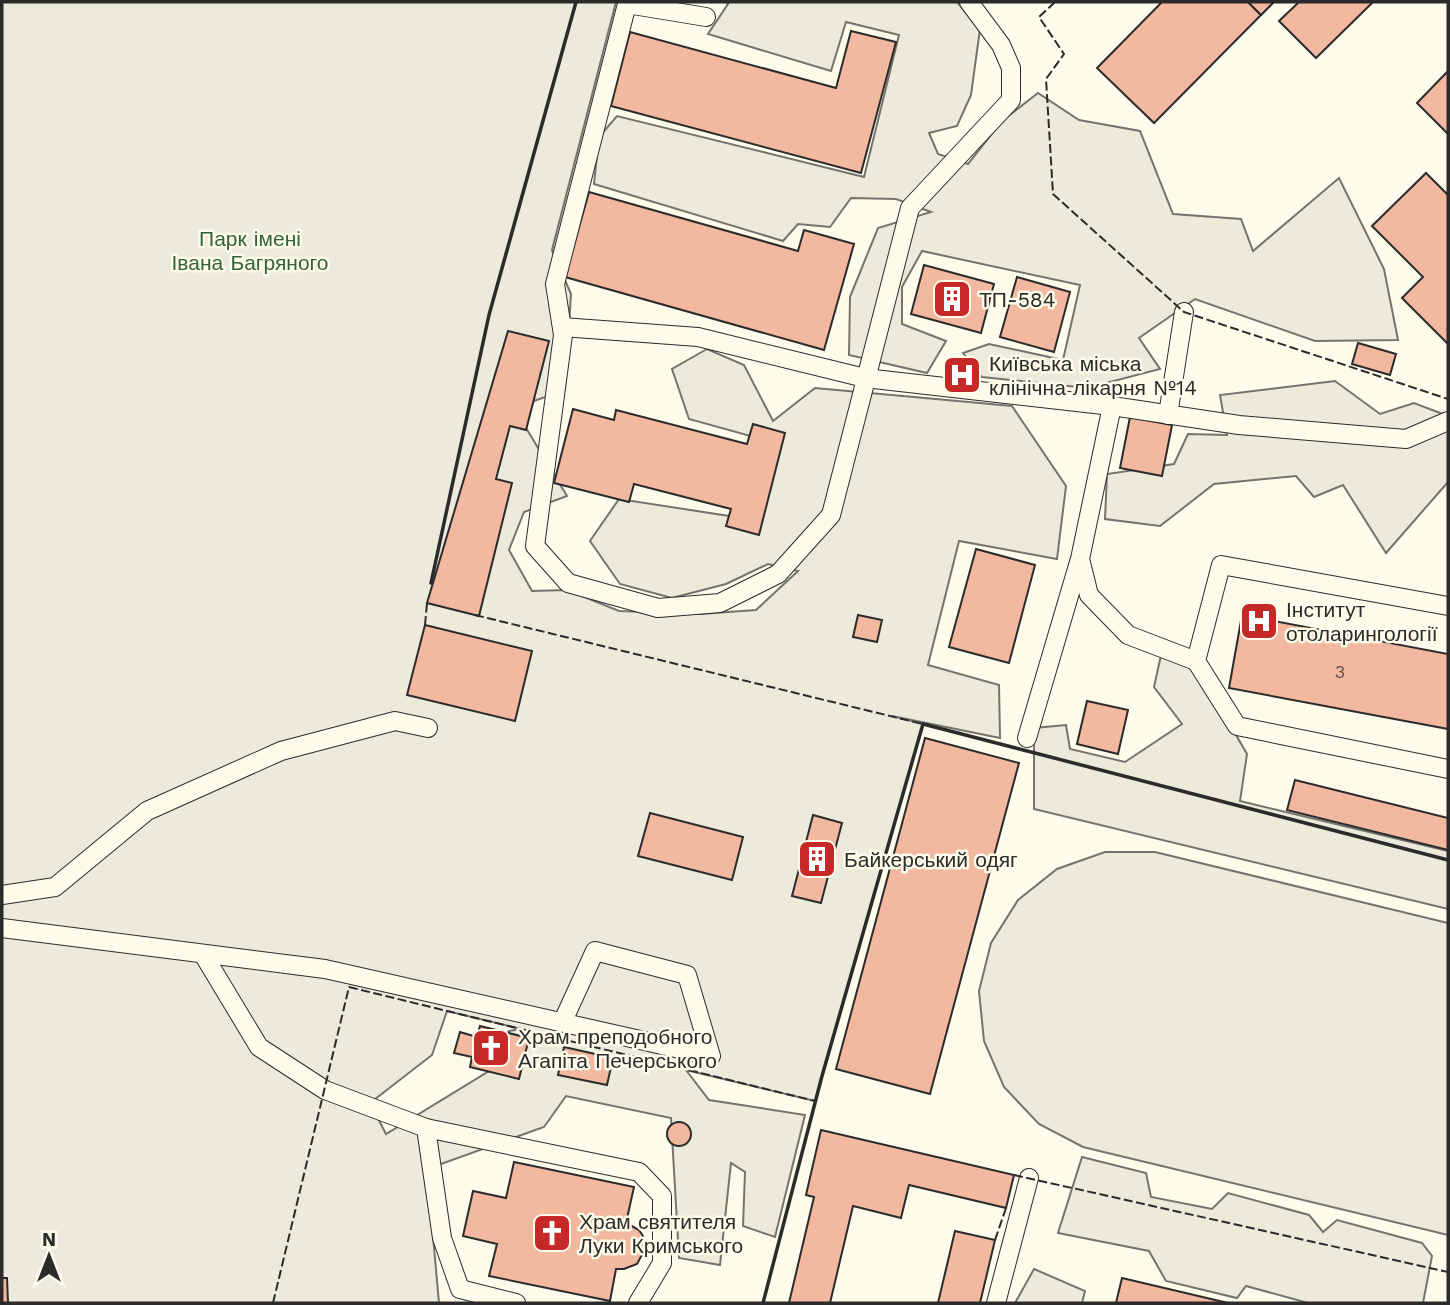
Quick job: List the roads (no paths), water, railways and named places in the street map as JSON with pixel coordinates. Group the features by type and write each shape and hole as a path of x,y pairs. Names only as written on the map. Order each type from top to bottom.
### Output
{"lane":[{"path":"706,17 627,4 555,284 563,335 535,546 568,583 658,608 720,603 778,573 831,515 910,208 1011,100 1011,68 1001,45 969,2"},
{"path":"1168,415 1184,312"},
{"path":"562,327 698,337 865,378 1112,406 1239,425 1406,439 1448,421"},
{"path":"1027,737 1080,559 1112,406"},
{"path":"1080,559 1089,595 1128,635 1196,662 1237,726 1448,769"},
{"path":"1196,662 1221,565 1448,606"},
{"path":"2,895 55,887 147,811 281,751 395,721 428,728"},
{"path":"2,928 325,969 711,1056 687,975 595,951 563,1021"},
{"path":"203,954 259,1047 326,1090 426,1128 639,1171 662,1196 662,1263 638,1303"},
{"path":"426,1128 442,1238 460,1289 516,1303"},
{"path":"996,1303 1029,1178"}],"place":[{"name":"ТП-584","path":"952,299"},
{"name":"Київська міська клінічна лікарня №14","path":"962,375"},
{"name":"Інститут отоларингології","path":"1259,621"},
{"name":"Байкерський одяг","path":"817,859"},
{"name":"Храм преподобного Агапіта Печерського","path":"491,1048"},
{"name":"Храм святителя Луки Кримського","path":"552,1233"}],"park label":[{"name":"Парк імені Івана Багряного","path":"250,250"}]}
